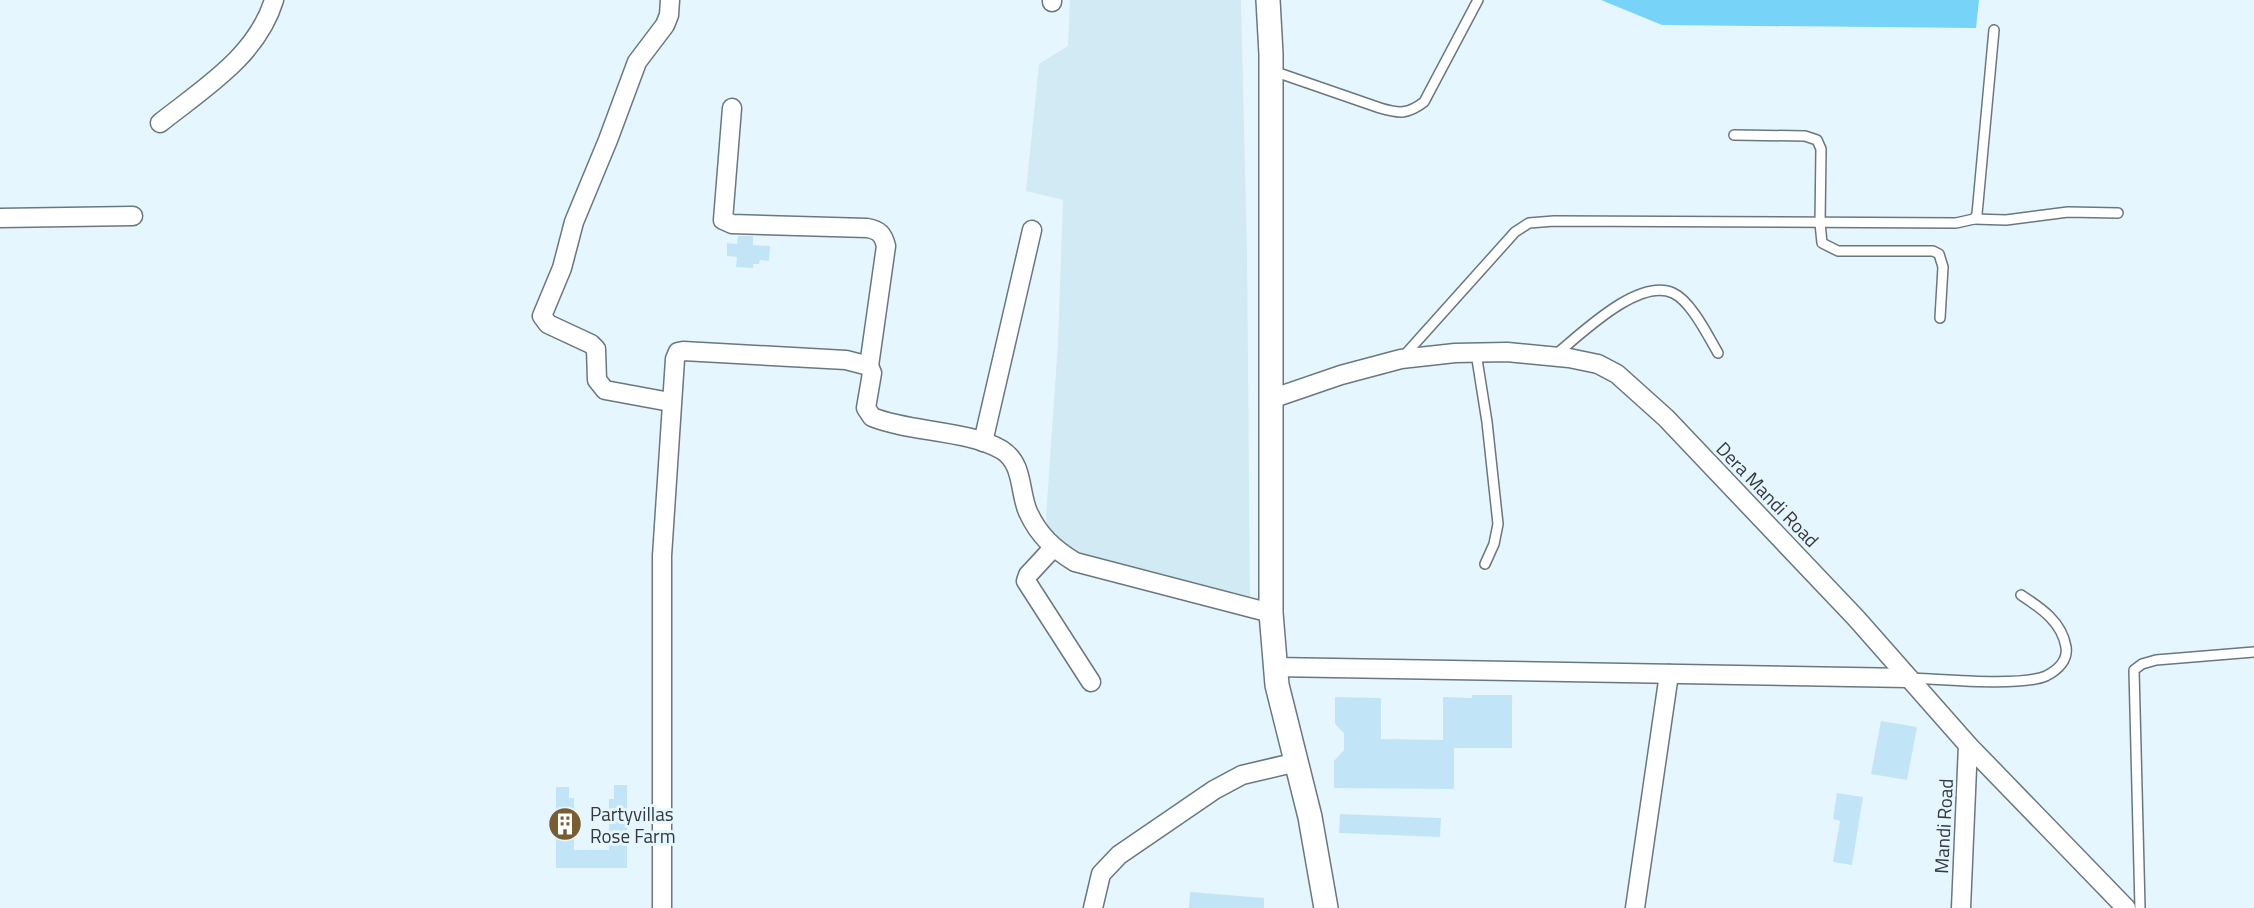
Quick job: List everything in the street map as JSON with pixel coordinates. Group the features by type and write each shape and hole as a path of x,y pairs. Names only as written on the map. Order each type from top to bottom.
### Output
{"street":[{"path":"160,123 242,57 269,18 274,0"},
{"path":"670,0 665,25 637,62 580,204 562,268 542,316 548,324 596,349 597,380 605,390 670,402"},
{"path":"1268,0 1271,70 1270,613 1274,667 1310,817 1326,908"},
{"path":"732,108 723,220 732,224 867,228 877,230 884,237 886,246 869,366 872,373 866,408 872,417 983,442 1003,451 1014,462 1027,510 1040,534 1053,548 1075,562 1270,613"},
{"path":"0,218 133,216"},
{"path":"983,442 1032,230"},
{"path":"662,908 662,556 670,402 675,359 678,352 683,351 846,360 869,366"},
{"name":"Dera Mandi Road","path":"1271,399 1341,375 1401,359 1476,353 1507,352 1552,357 1598,364 1618,374 1643,395 1856,618 1968,745 2126,908"},
{"path":"1053,548 1028,575 1026,581 1091,682"},
{"path":"1274,667 1908,678"},
{"path":"1635,908 1669,674"},
{"name":"Mandi Road","path":"1961,908 1968,745"},
{"path":"1093,908 1101,873 1119,855 1214,790 1242,775 1297,762"}],"lane":[{"path":"1271,70 1394,112 1411,111 1424,102 1478,0"},
{"path":"1974,219 1977,214 1994,30"},
{"path":"1734,135 1805,136 1817,140 1821,149 1819,223 1822,243 1838,251 1933,251 1939,254 1943,267 1940,318"},
{"path":"1401,359 1515,232 1529,223 1956,223 1974,219 2006,220 2060,212 2118,213"},
{"path":"1552,357 1618,306 1641,293 1658,290 1674,293 1686,303 1718,353"},
{"path":"1476,353 1488,422 1498,524 1494,544 1485,564"},
{"path":"1908,678 2020,681 2045,676 2060,666 2067,655 2064,638 2056,623 2021,595"},
{"path":"2140,908 2134,670 2142,664 2156,660 2254,652"}],"shaded area":[{"path":"1070,0 1241,0 1247,252 1250,600 1068,552 1050,537 1046,517 1058,343 1063,200 1026,191 1039,64 1068,46"},
{"path":"1601,0 1979,0 1976,28 1662,25"}],"building":[{"path":"738,236 753,236 753,245 770,246 769,261 760,260 759,264 753,264 753,268 736,267 737,257 727,256 727,243 737,244"},
{"path":"1472,695 1512,695 1512,748 1454,748 1454,789 1334,788 1334,761 1344,750 1344,733 1335,724 1335,697 1381,698 1381,739 1443,740 1443,697 1472,698"},
{"path":"1881,721 1917,727 1907,780 1871,774"},
{"name":"Partyvillas Rose Farm","path":"614,785 627,785 627,868 556,868 556,787 569,787 569,798 574,798 574,850 609,850 609,799 614,799"},
{"path":"1837,793 1863,797 1852,865 1833,862 1840,821 1833,819"},
{"path":"1340,814 1441,818 1440,837 1339,833"},
{"path":"1190,892 1264,898 1264,908 1189,908"}],"place":[{"name":"Partyvillas Rose Farm","path":"565,824"}]}
